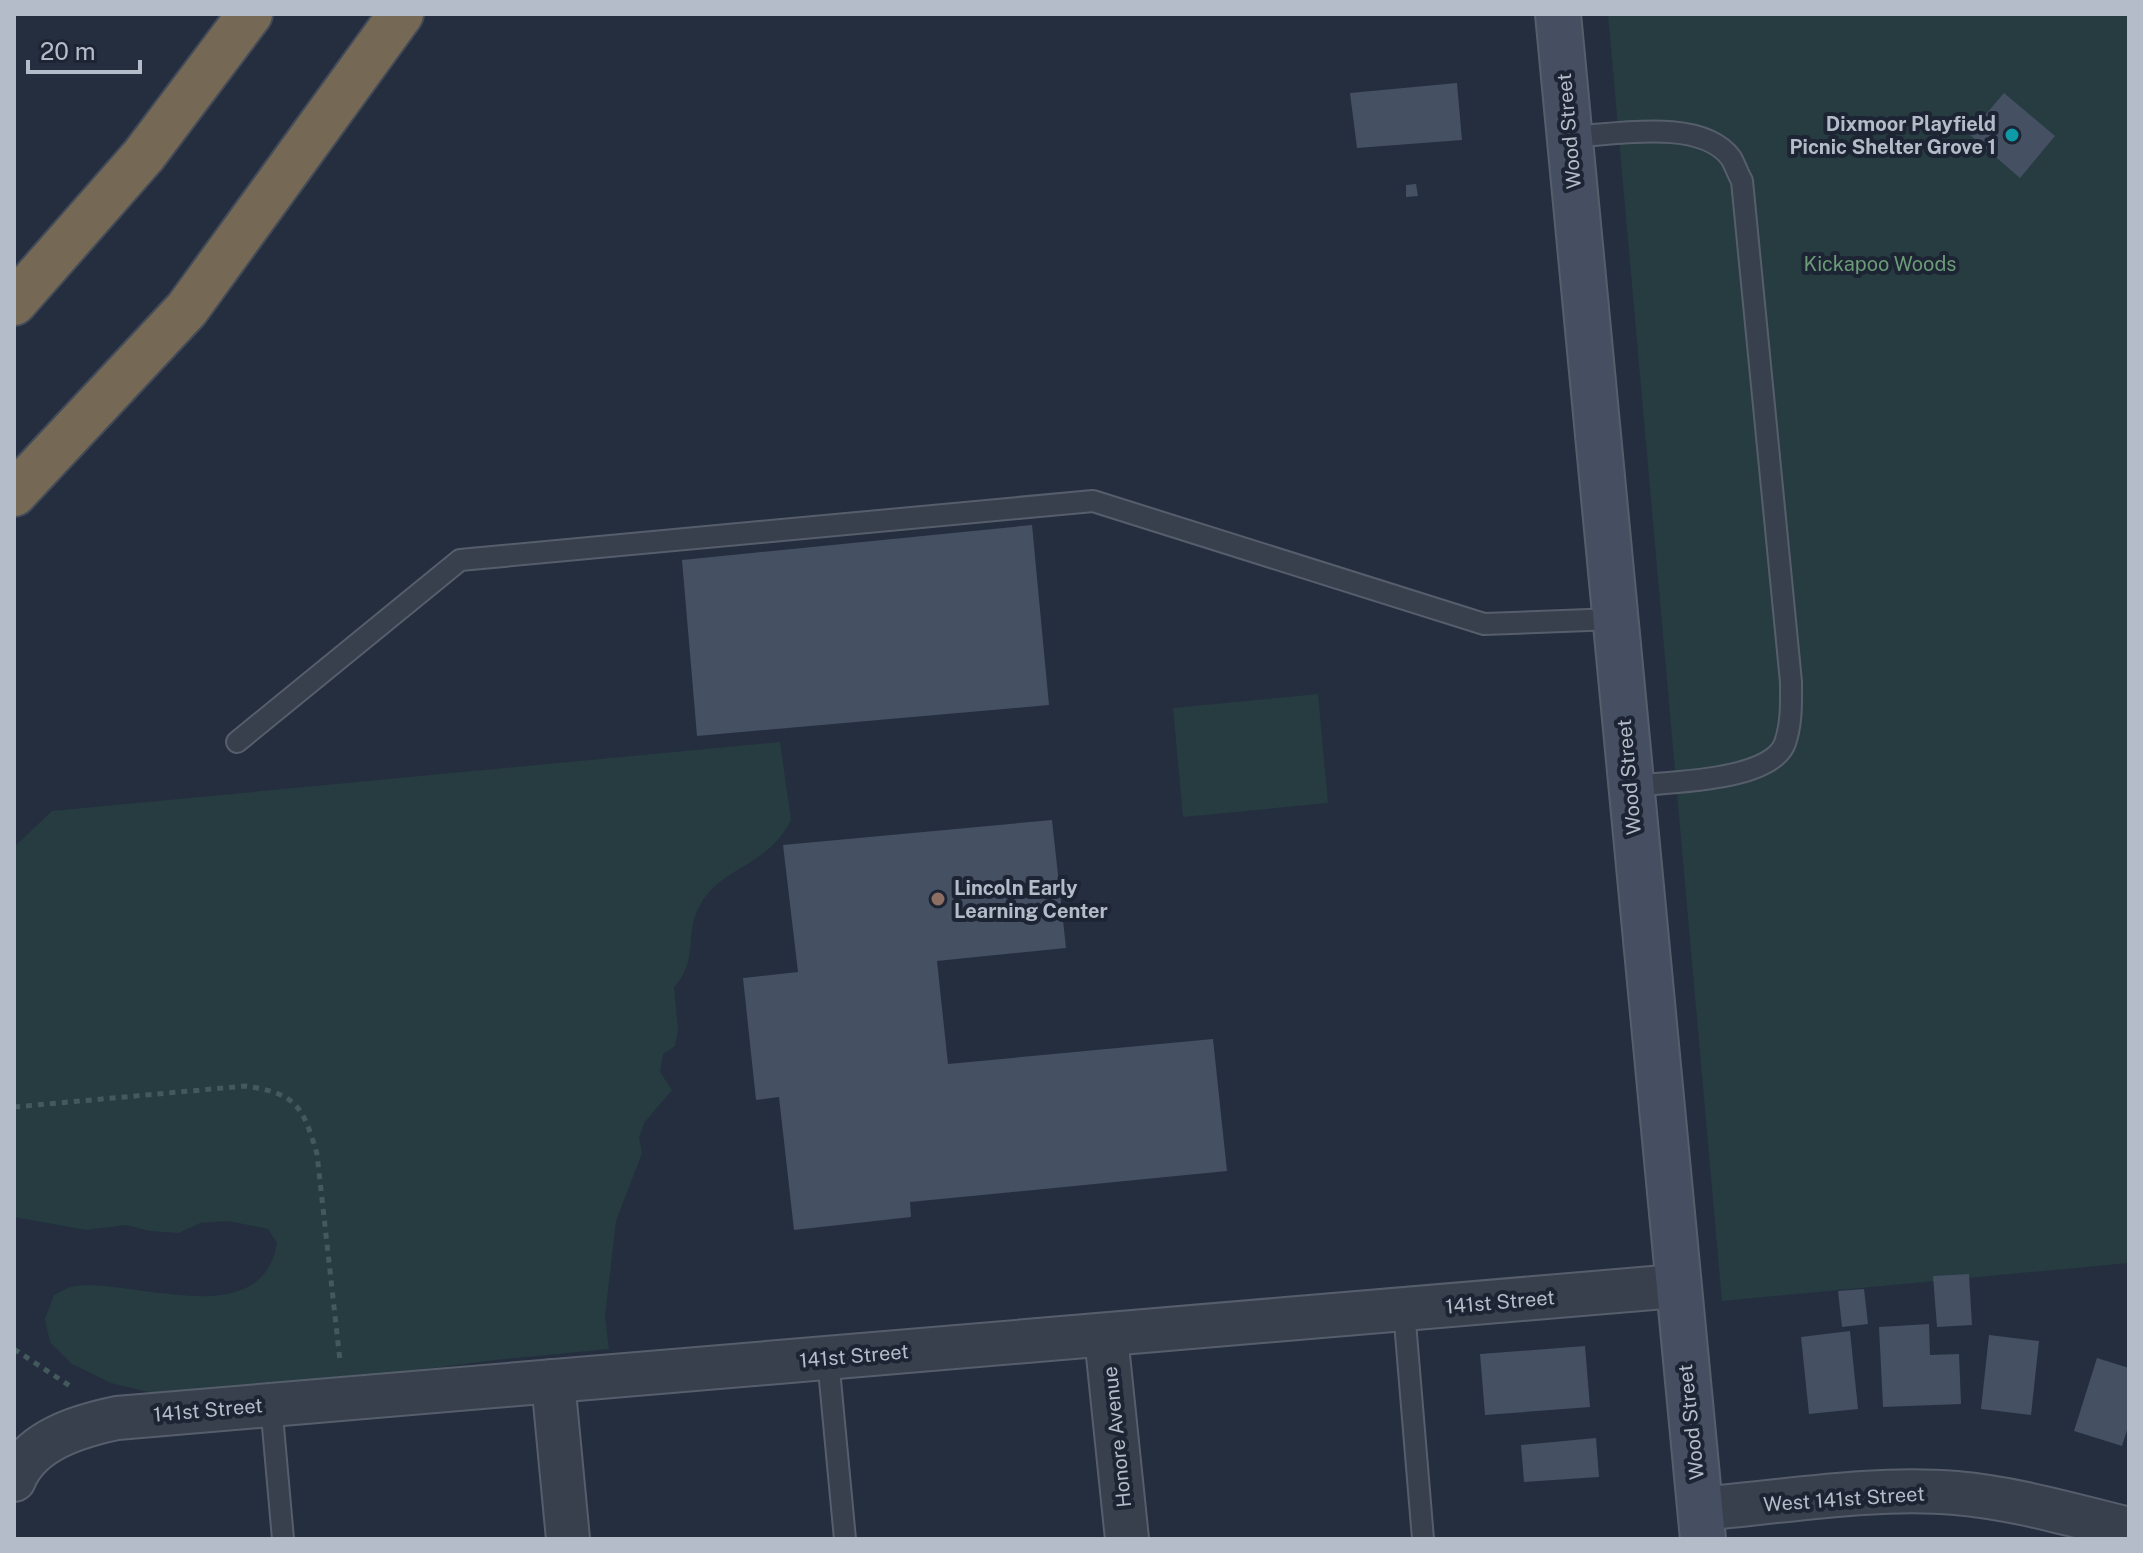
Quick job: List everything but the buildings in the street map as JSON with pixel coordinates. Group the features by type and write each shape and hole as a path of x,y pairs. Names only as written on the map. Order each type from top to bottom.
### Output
{"highway":[{"path":"14,303 144,155 250,14"},
{"path":"14,494 187,309 401,14"}],"main road":[{"name":"Wood Street","path":"1558,14 1676,1286 1701,1524"}],"street":[{"name":"141st Street","path":"26,1464 67,1432 117,1418 1676,1286"},
{"name":"Honore Avenue","path":"1106,1336 1127,1539"},
{"path":"553,1381 568,1539"},
{"name":"West 141st Street","path":"1701,1524 1898,1492 1990,1497 2129,1529"}],"lane":[{"path":"1569,137 1664,131 1701,137 1730,156 1742,181 1788,651 1791,717 1784,747 1763,766 1734,775 1630,786"},
{"path":"237,742 460,560 1093,501 1484,624 1614,619"},
{"path":"1404,1310 1423,1539"},
{"path":"828,1359 845,1539"},
{"path":"271,1404 283,1539"}],"path":[{"path":"14,1107 245,1086 278,1091 296,1106 309,1126 317,1154 344,1398"},
{"path":"14,1349 117,1418"}],"green space":[{"name":"Kickapoo Woods","path":"1608,14 2129,14 2129,1263 1722,1301"},
{"path":"1318,694 1328,803 1183,817 1173,708"},
{"path":"780,742 791,820 770,848 721,882 700,905 695,915 686,967 674,987 678,1029 675,1046 663,1054 660,1072 672,1090 644,1123 639,1138 642,1153 616,1221 605,1316 609,1349 495,1360 277,1389 153,1393 111,1383 72,1364 50,1342 45,1319 54,1295 68,1288 101,1286 193,1296 222,1295 248,1287 266,1271 277,1243 268,1229 228,1221 200,1223 179,1233 126,1225 86,1230 14,1217 14,847 52,811"}],"place":[{"name":"Dixmoor Playfield Picnic Shelter Grove 1","path":"2012,135"},
{"name":"Lincoln Early Learning Center","path":"938,899"}]}
